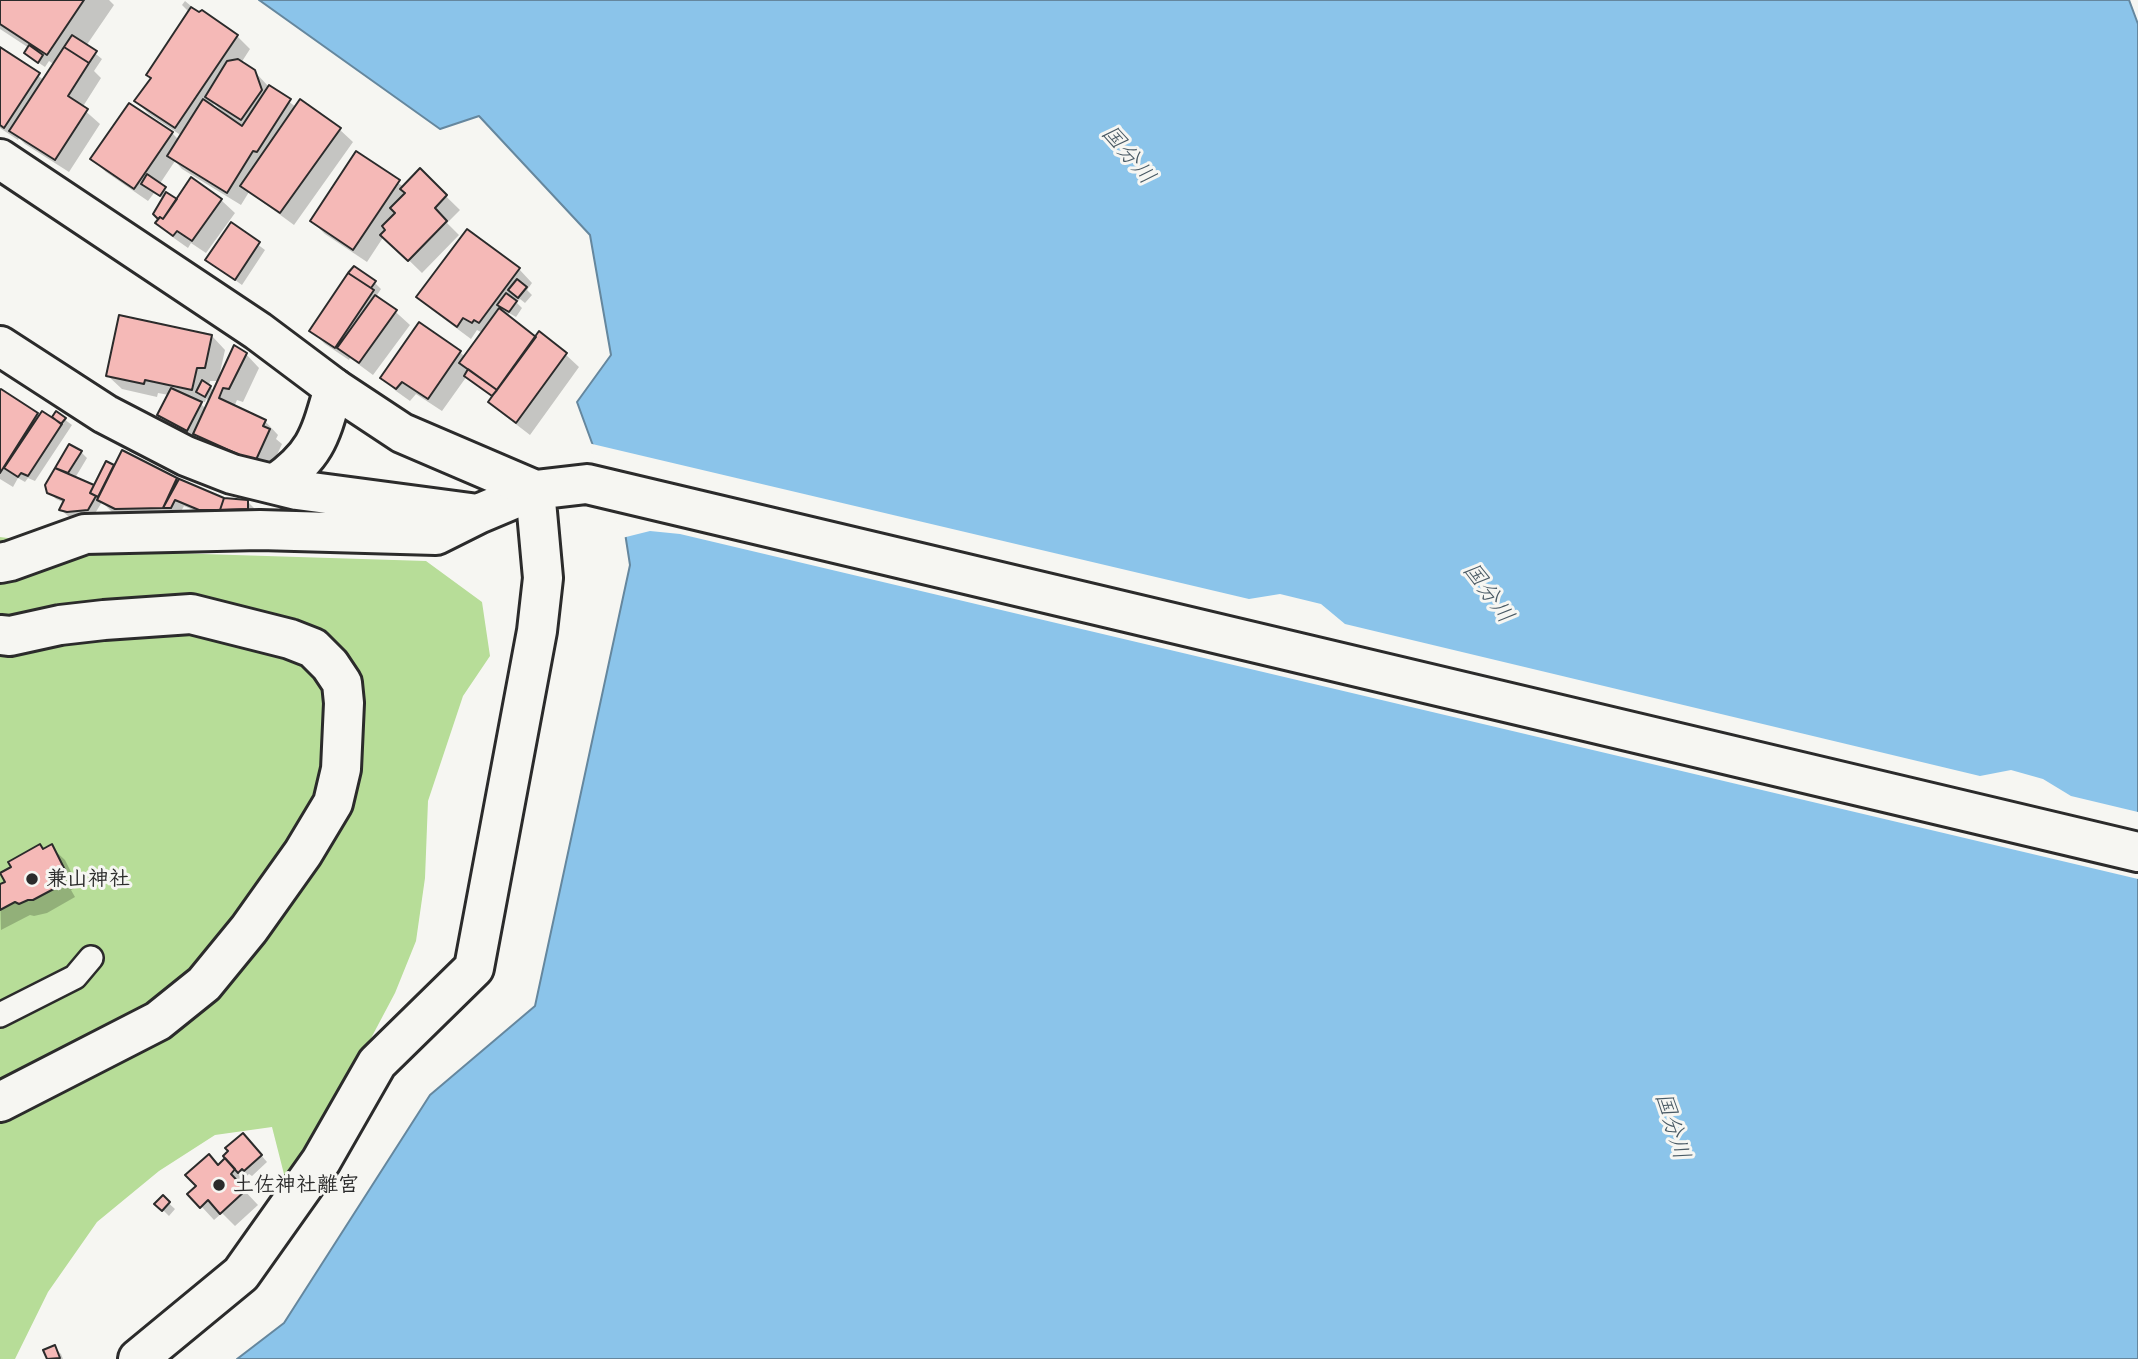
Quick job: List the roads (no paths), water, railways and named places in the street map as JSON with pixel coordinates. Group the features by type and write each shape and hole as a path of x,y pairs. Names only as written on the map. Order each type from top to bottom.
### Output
{"street":[{"path":"0,159 258,331 334,388 402,433 535,491"},
{"path":"0,346 105,414 186,456 232,474 297,490 478,514"},
{"path":"275,484 306,459 323,426 334,388"},
{"path":"0,563 85,534 260,530 436,535 478,514 535,491 587,484 2138,852"},
{"path":"138,1359 241,1274 321,1161 377,1063 474,968 537,631 543,578 535,491"},
{"path":"0,635 10,636 60,625 104,620 191,614 290,639 313,648 330,665 342,683 344,703 341,769 333,803 303,853 249,929 212,975 158,1021 0,1102"}],"lane":[{"path":"0,1015 75,977 91,958"}],"water":[{"name":"国分川","path":"259,0 2129,0 2138,24 2138,1359 237,1359 284,1323 430,1095 535,1006 630,565 625,533 577,402 611,355 590,235 479,116 440,129"}],"place":[{"name":"兼山神社","path":"32,879"},
{"name":"土佐神社離宮","path":"219,1185"}]}
